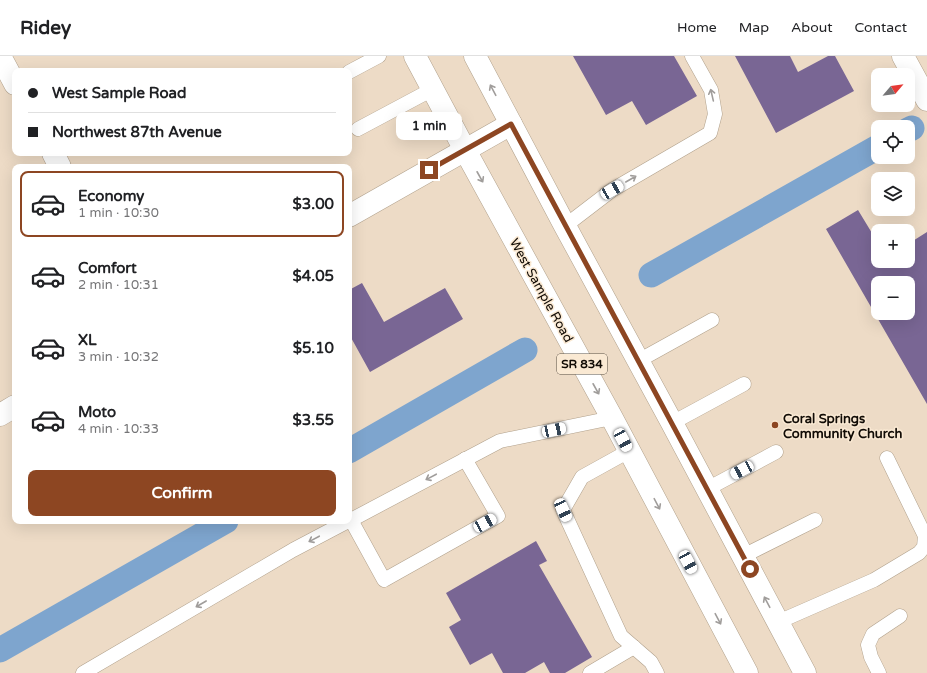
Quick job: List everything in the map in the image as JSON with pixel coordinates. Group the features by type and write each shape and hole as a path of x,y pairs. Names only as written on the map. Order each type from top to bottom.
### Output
{"main road":[{"name":"West Sample Road","path":"415,56 612,418 747,673"},
{"path":"475,56 805,673"},
{"path":"903,56 927,100"},
{"path":"352,214 511,124"},
{"path":"0,415 12,408"}],"lane":[{"path":"352,70 379,56"},
{"path":"565,226 612,190 710,133 715,114 711,90 692,56"},
{"path":"358,129 433,89"},
{"path":"638,361 712,320"},
{"path":"672,423 744,384"},
{"path":"352,518 500,441 612,418"},
{"path":"629,451 582,477 563,510 621,636 651,662 657,673"},
{"path":"707,489 776,452"},
{"path":"778,622 874,580 919,553 924,546 925,536 887,458"},
{"path":"351,524 384,580 498,516 465,459"},
{"path":"743,556 815,520"},
{"path":"83,673 293,550 342,524"},
{"path":"879,673 871,657 868,645 873,634 900,616"},
{"path":"590,673 634,647"}],"building":[{"path":"573,56 674,56 697,96 646,125 632,101 606,115"},
{"path":"735,56 790,56 798,72 828,56 835,56 854,91 776,133"},
{"path":"858,210 871,231 871,268 915,268 915,240 927,232 927,404 879,320 915,320 915,276 871,276 871,307 826,229"},
{"path":"362,283 384,322 445,288 463,319 370,372 352,339 352,288"},
{"path":"536,541 547,561 539,565 592,657 565,673 550,673 544,662 525,673 503,673 492,653 470,665 449,627 461,620 446,593"}],"waterway":[{"path":"651,275 871,151"},
{"path":"352,449 525,350"},
{"path":"0,650 221,524"}],"place":[{"name":"Coral Springs Community Church","path":"775,425"}],"route":[{"path":"429,170 511,124 750,569"}]}
